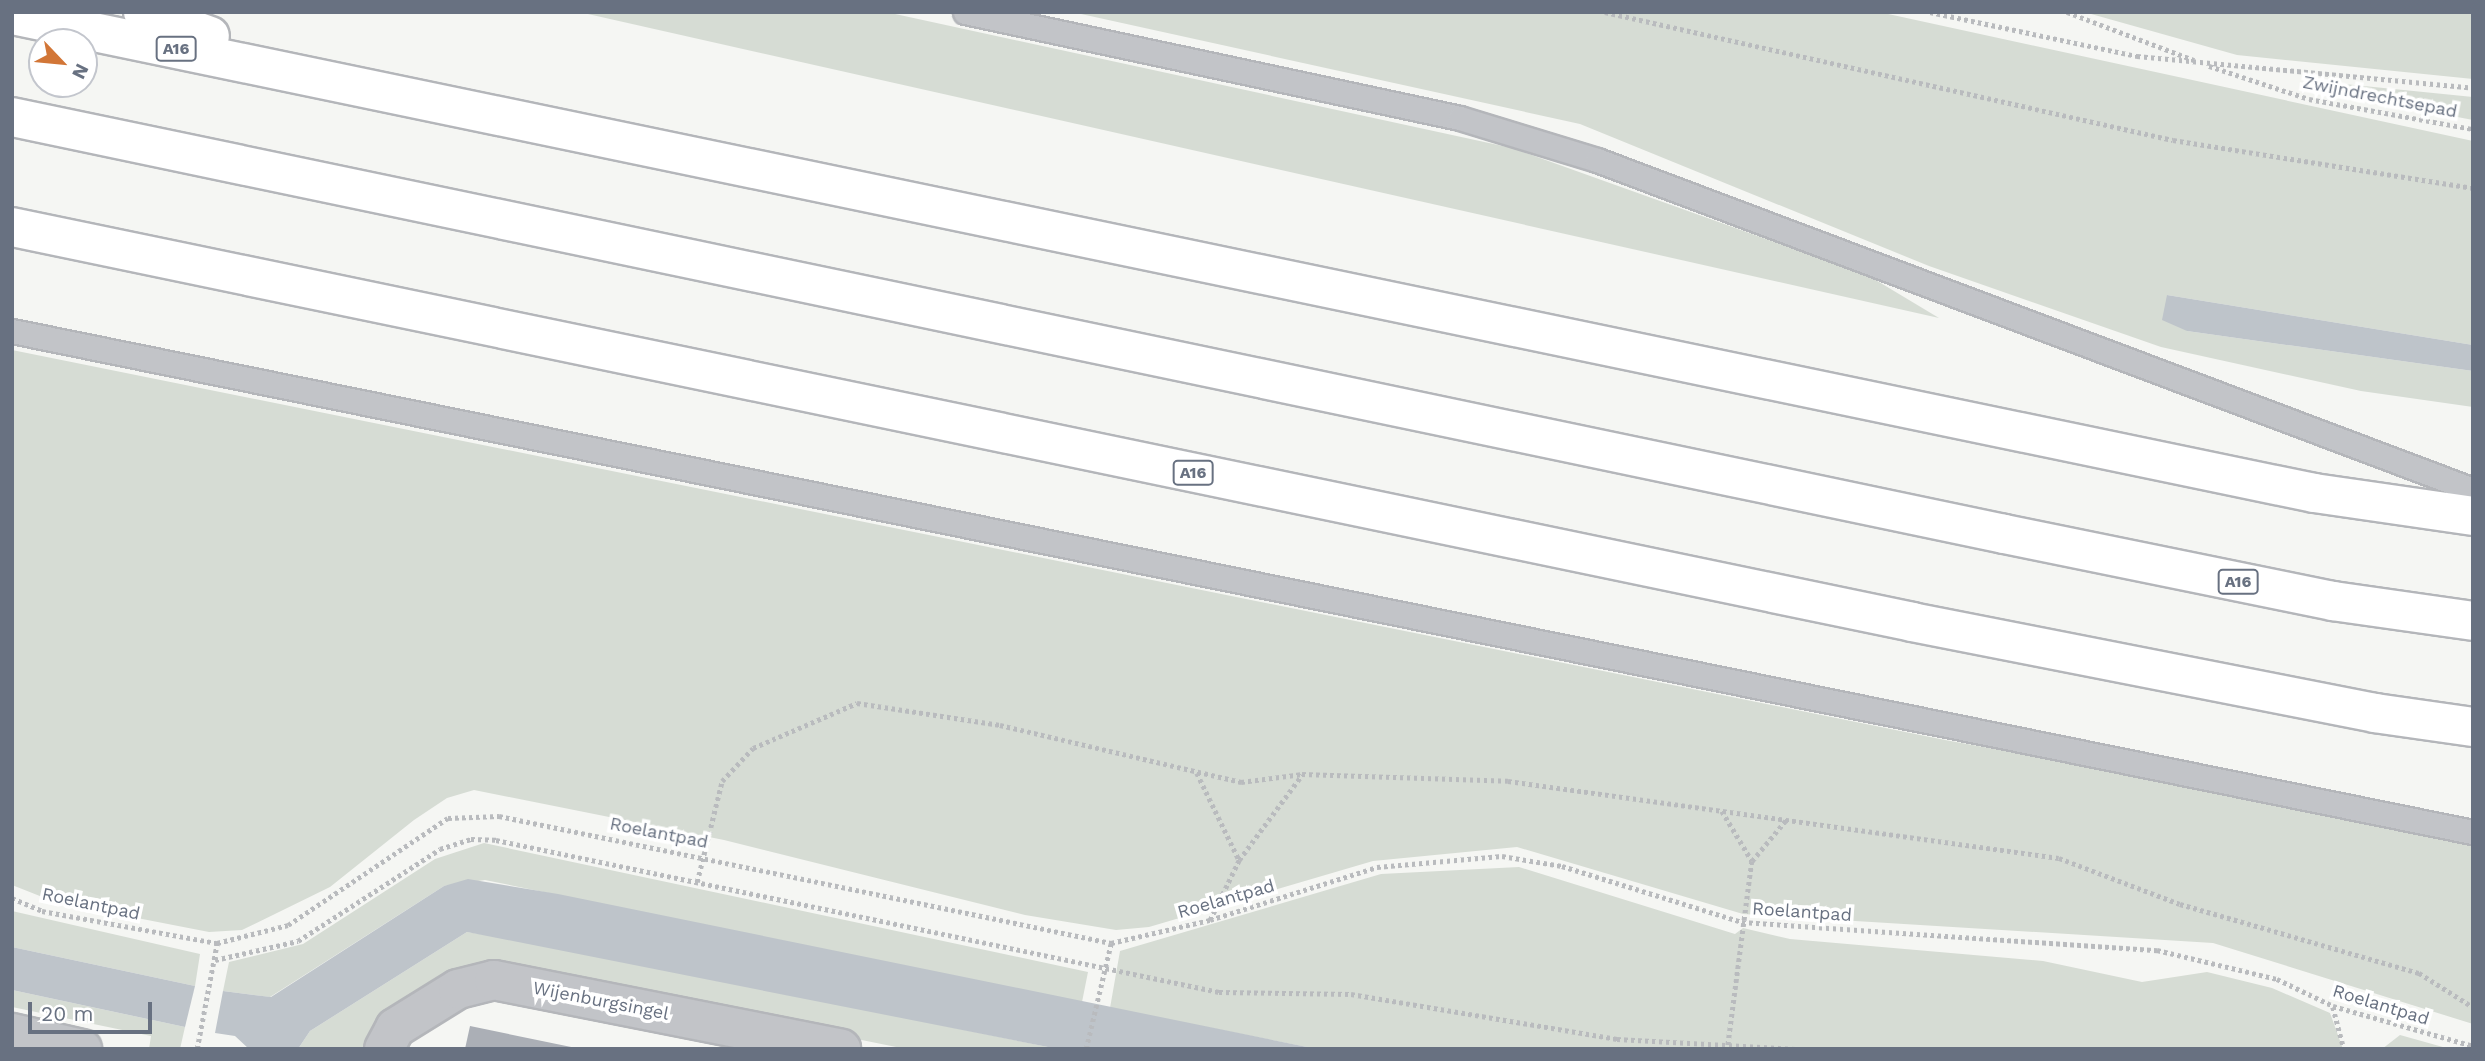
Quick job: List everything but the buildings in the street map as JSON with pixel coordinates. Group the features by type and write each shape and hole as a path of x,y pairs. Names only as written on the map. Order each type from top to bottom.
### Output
{"highway":[{"name":"A16","path":"144,12 340,83"},
{"name":"A16","path":"12,15 2314,493 2473,516"},
{"name":"A16","path":"12,117 2032,540 2333,601 2473,621"},
{"name":"A16","path":"12,227 2375,713 2473,727"},
{"name":"A16","path":"2375,713 2473,748"}],"street":[{"name":"Wijenburgsingel","path":"384,1049 395,1028 458,989 494,980 841,1049"},
{"path":"12,1033 82,1049"}],"lane":[{"path":"965,12 1460,118 1597,160 2473,490"},
{"path":"12,331 2473,832"}],"path":[{"path":"1605,12 2173,140 2473,188"},
{"path":"1642,20 1644,12"},
{"name":"Zwijndrechtsepad","path":"1930,12 2074,44 2202,63 2473,88"},
{"path":"2067,12 2202,63"},
{"name":"Zwijndrechtsepad","path":"2202,63 2309,99 2473,129"},
{"path":"697,882 722,781 753,748 857,703 1000,725 1241,782 1302,774 1508,781 2059,858 2180,904 2419,973 2473,1007"},
{"path":"1197,773 1239,860"},
{"path":"1210,920 1239,860 1302,774"},
{"path":"1722,811 1752,861"},
{"name":"Roelantpad","path":"12,898 42,911 217,943 288,925 448,818 499,816 703,855 1111,943 1210,920 1377,867 1502,856 1562,866 1742,922 2157,950 2277,979 2333,1006 2473,1046"},
{"path":"1728,1046 1752,861 1786,820"},
{"path":"214,963 298,942 440,849 471,839 697,882 1219,992 1351,994 1617,1039 1796,1049"},
{"path":"197,1049 217,943"},
{"path":"1086,1049 1111,943"},
{"path":"2333,1006 2344,1049"}],"shaded area":[{"path":"579,12 886,12 1512,148 1869,276 1939,318"},
{"path":"1072,12 1879,12 2473,141 2473,345 2167,295 2187,331 2473,371 2473,407 2361,391 2161,347 1929,266 1580,124"},
{"path":"2084,12 2473,12 2473,79 2237,55"},
{"path":"2324,82 2473,97 2473,120 2322,91"},
{"path":"2167,295 2473,345 2473,371 2187,331 2162,320"},
{"path":"12,350 1945,740 2473,835 2473,1024 2213,943 1743,914 1517,847 1373,861 1149,927 1116,930 1025,915 724,840 474,790 447,798 414,820 330,887 242,930 209,932 55,902 12,885"},
{"path":"484,843 1088,972 1082,1002 485,880 444,886 270,997 223,991 229,962 303,944 435,859"},
{"path":"1519,867 1735,934 1743,928 1790,939 2043,961 2142,982 2207,972 2272,988 2330,1013 2343,1049 1317,1049 1110,1008 1120,951 1381,874"},
{"path":"468,879 558,894 1317,1049 1058,1049 467,932 310,1031 298,1049 249,1049 235,1036 215,1033 223,991 271,997 444,886"},
{"path":"12,911 200,954 195,986 12,947"},
{"path":"467,932 538,943 1058,1049 906,1049 482,963 457,969 371,1049 298,1049 310,1031"},
{"path":"12,947 195,986 185,1027 12,990"},
{"path":"12,990 185,1027 180,1049 149,1049 151,1036 12,1007"},
{"path":"2400,1035 2450,1049 2382,1049"}]}
